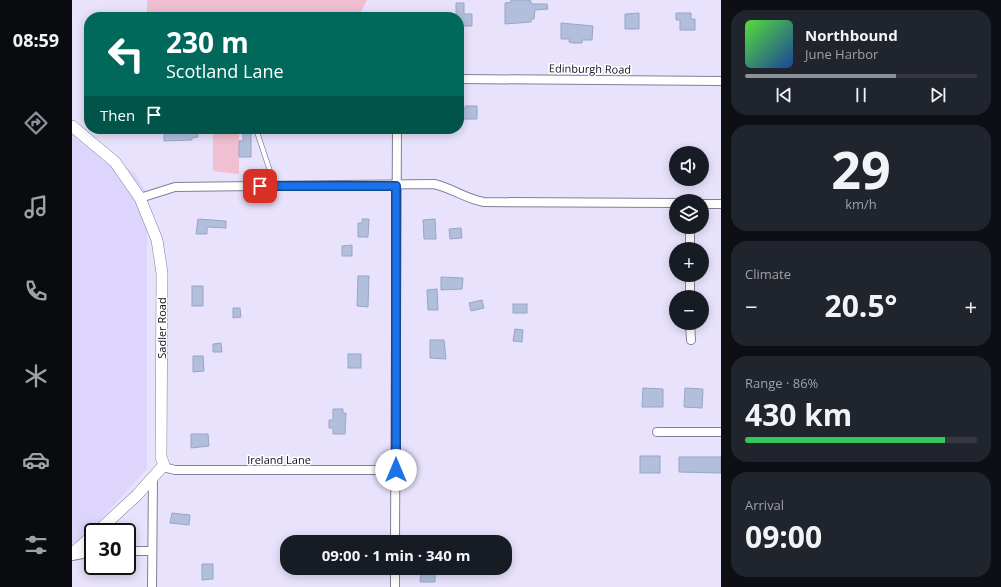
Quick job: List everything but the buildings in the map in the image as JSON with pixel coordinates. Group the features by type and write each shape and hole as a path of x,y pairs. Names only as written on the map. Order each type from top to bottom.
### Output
{"street":[{"name":"Edinburgh Road","path":"464,79 721,81"},
{"name":"Sadler Road","path":"72,126 115,162 140,198 157,240 162,273 161,457 164,465"},
{"path":"395,535 397,134"},
{"path":"140,198 175,187 396,186 434,184 474,200 484,202 669,204"},
{"path":"709,204 721,204"},
{"path":"690,330 690,340"},
{"path":"657,432 721,432"},
{"path":"106,523 153,479 164,465"},
{"name":"Ireland Lane","path":"164,465 167,468 175,470 396,470"},
{"path":"152,587 153,479"},
{"path":"72,555 84,544"},
{"path":"136,551 152,551"},
{"path":"72,555 84,553"},
{"path":"395,575 395,587"}],"lane":[{"path":"258,134 275,186"}],"shaded area":[{"path":"147,0 367,0 361,12 147,12"},
{"path":"72,131 136,174 147,194 147,469 97,523 84,523 84,537 72,550"},
{"path":"213,134 239,134 239,174 213,171"}],"route":[{"path":"260,186 396,186 396,470"}]}
